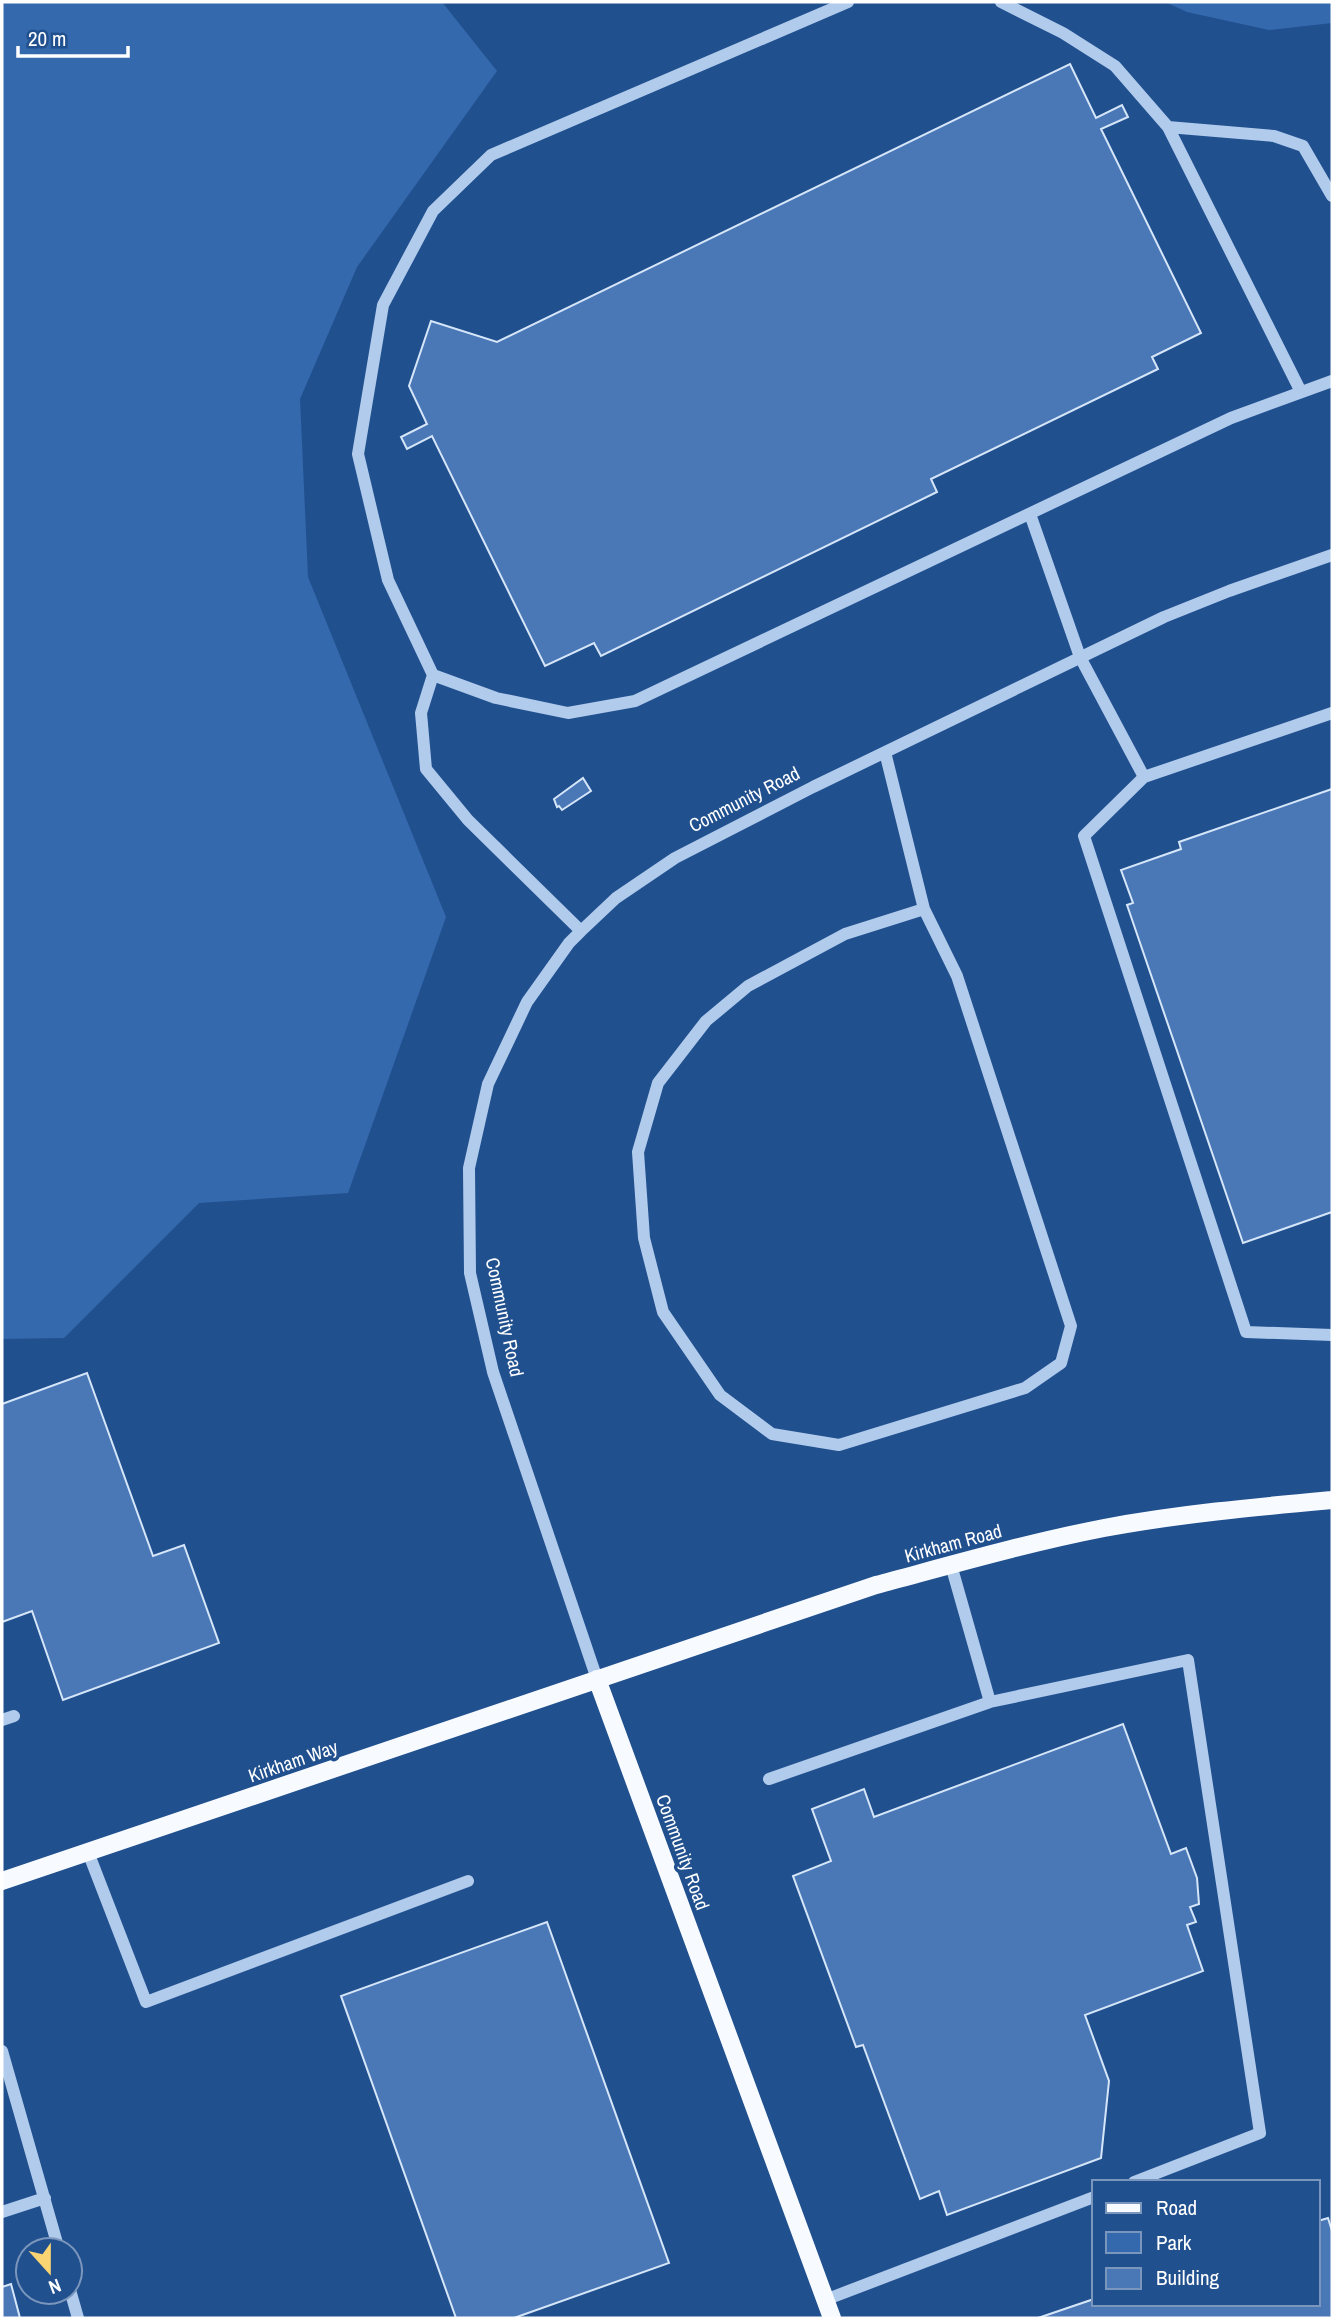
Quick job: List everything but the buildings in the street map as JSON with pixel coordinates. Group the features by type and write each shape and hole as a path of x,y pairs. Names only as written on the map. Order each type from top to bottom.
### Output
{"main road":[{"name":"Kirkham Road","path":"597,1679 876,1585 951,1564 1104,1528 1235,1509 1332,1500"},
{"name":"Kirkham Way","path":"2,1881 597,1679"},
{"name":"Community Road","path":"597,1679 832,2318"}],"street":[{"path":"581,931 468,820 426,769 421,713 433,675 388,580 358,454 383,305 433,211 491,155 848,2"},
{"path":"1002,2 1063,33 1115,66 1168,127 1301,393"},
{"path":"1168,127 1274,136 1303,146 1332,195"},
{"path":"433,675 495,698 568,713 635,701 1231,418 1332,381"},
{"path":"1030,514 1080,657 1144,777"},
{"name":"Community Road","path":"597,1679 493,1372 470,1273 469,1168 488,1084 527,1002 569,943 581,931 616,898 675,858 885,752 1164,617 1229,590 1332,555"},
{"path":"1332,713 1144,777 1084,836 1246,1332 1332,1335"},
{"path":"885,752 924,909 957,976 1071,1326 1061,1363 1025,1388 839,1446 772,1434 720,1395 663,1312 644,1238 638,1152 659,1083 706,1021 748,986 845,934 924,909"},
{"path":"951,1564 990,1702"},
{"path":"769,1779 990,1702 1188,1660 1260,2133 1139,2180"},
{"path":"88,1852 146,2002 468,1881"},
{"path":"2,2051 55,2236"},
{"path":"2,2212 44,2198"},
{"path":"825,2300 1092,2198"}],"green space":[{"path":"2,2 442,2 497,71 357,267 300,399 308,577 446,917 348,1193 199,1203 64,1338 2,1339"},
{"path":"1165,2 1332,2 1332,23 1269,30 1187,12"}]}
